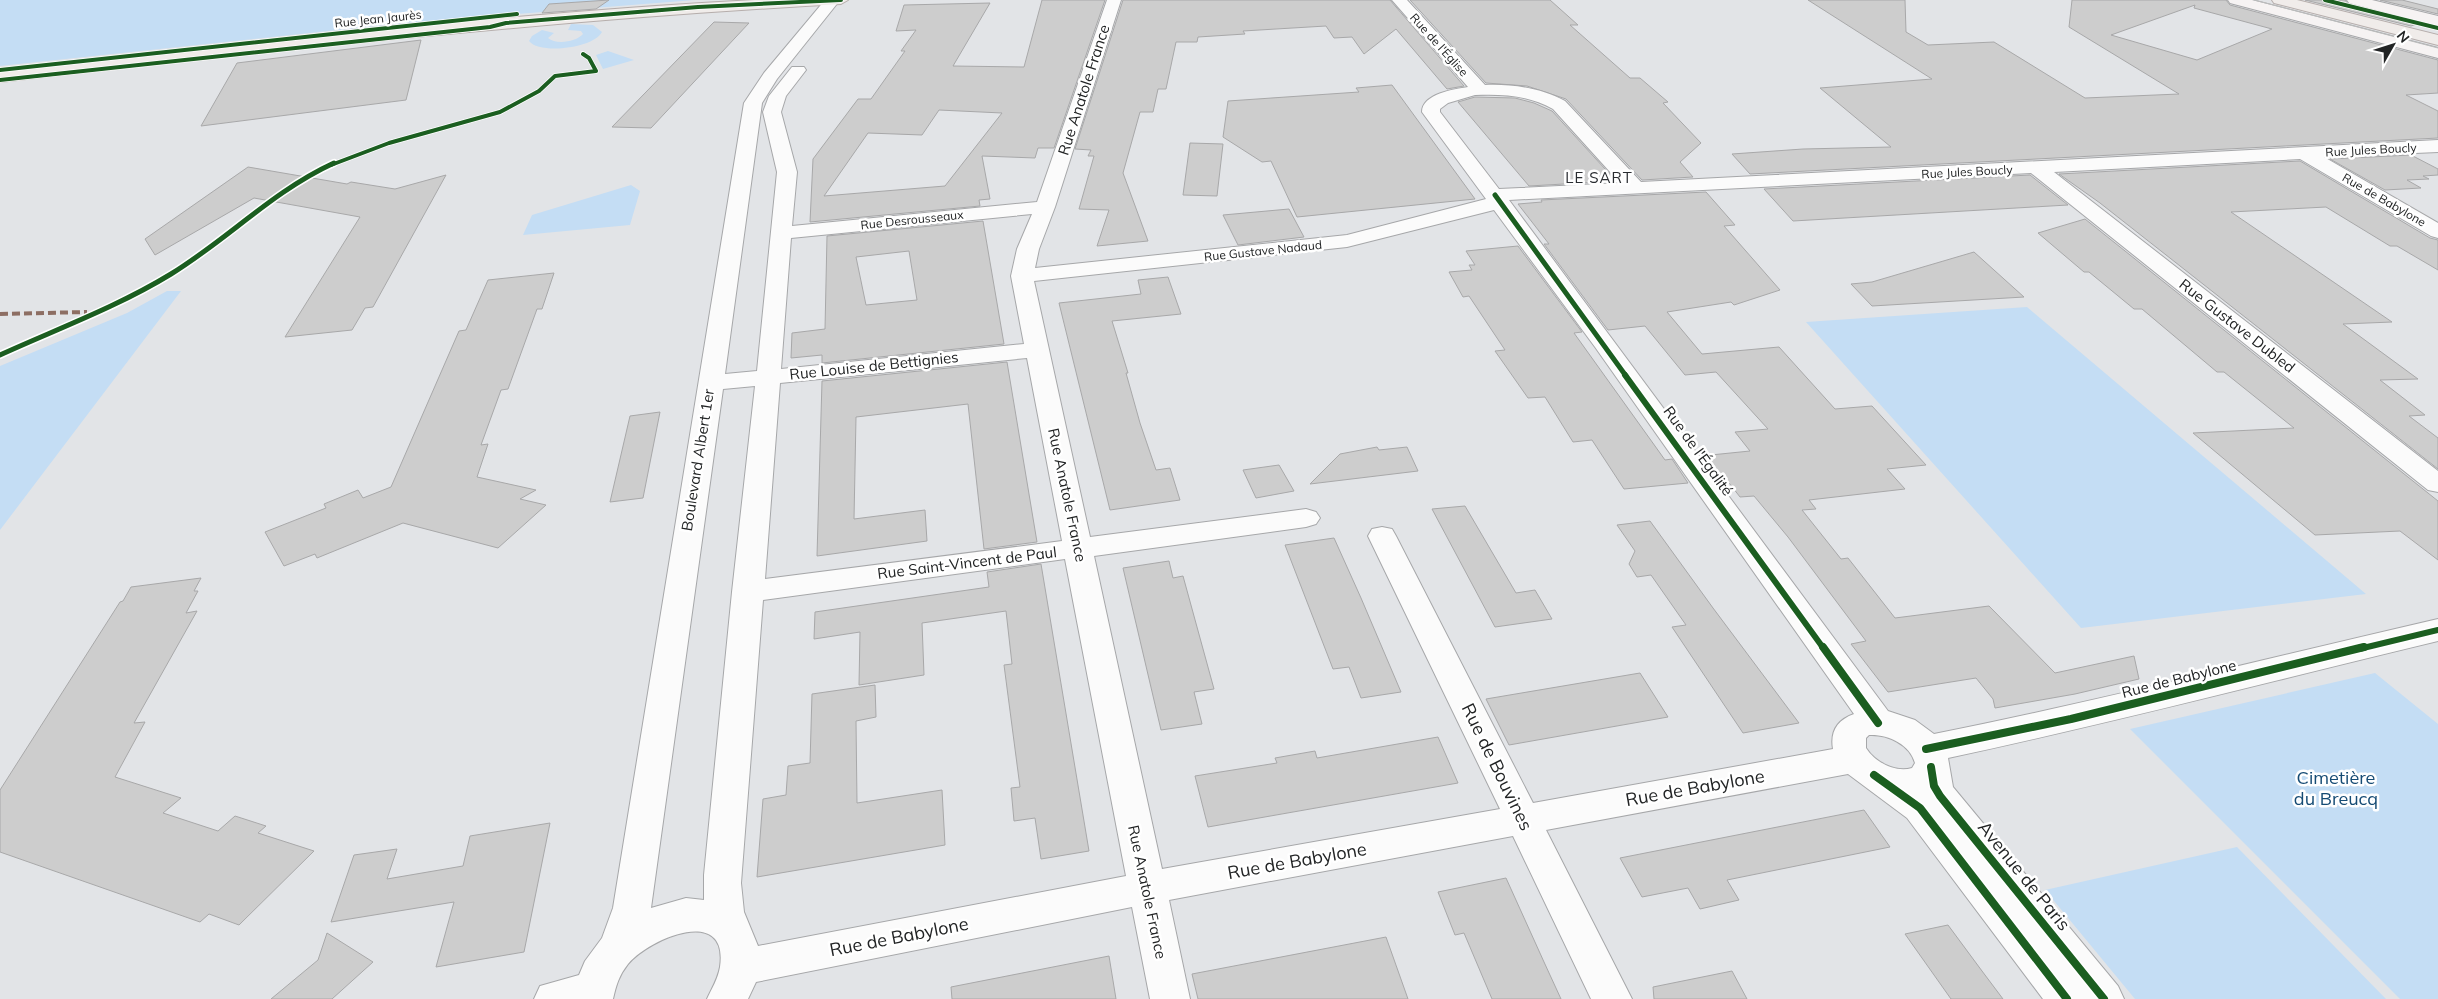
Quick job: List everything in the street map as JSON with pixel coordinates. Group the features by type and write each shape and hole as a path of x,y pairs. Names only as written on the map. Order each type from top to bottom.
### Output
{"main road":[{"name":"Rue Jean Jaurès","path":"0,73 486,19 760,0"},
{"name":"Rue Jean Jaurès","path":"0,77 382,34 674,9 840,0"},
{"path":"2279,0 2438,40"},
{"path":"2287,0 2438,40"},
{"path":"2299,0 2438,34"},
{"path":"2309,0 2438,34"}],"street":[{"name":"Boulevard Albert 1er","path":"619,946 632,908 638,880 710,383 753,103 757,93 833,0"},
{"path":"733,967 723,909 722,875 787,161 774,123 773,105 851,0"},
{"name":"Rue Anatole France","path":"1114,0 1045,207 1028,249 1022,276 1170,999"},
{"name":"Rue de l'Église","path":"1399,0 1480,90"},
{"path":"2235,0 2438,53"},
{"path":"2354,0 2438,21"},
{"path":"1480,90 1526,94 1555,103 1636,188"},
{"name":"Rue de l'Égalité","path":"1480,90 1442,99 1434,104 1430,110 1497,199 1878,723"},
{"name":"Rue Jules Boucly","path":"1497,199 1636,188 2438,146"},
{"name":"Rue de Babylone","path":"2304,153 2438,232"},
{"name":"Rue Gustave Dubled","path":"2037,168 2438,484"},
{"name":"Rue Gustave Nadaud","path":"1022,276 1347,241 1497,199"},
{"name":"Rue Desrousseaux","path":"780,233 1045,207"},
{"name":"Rue Louise de Bettignies","path":"710,383 1037,350"},
{"name":"Rue Saint-Vincent de Paul","path":"747,592 1306,518"},
{"name":"Rue de Bouvines","path":"1382,536 1612,999"},
{"name":"Rue de Babylone","path":"1929,758 2187,689 2438,630"},
{"path":"1865,767 1893,782 1911,783 1925,777 1929,758 1908,732 1878,723 1862,724 1849,734 1848,746 1865,767 1920,808 2067,999"},
{"name":"Avenue de Paris","path":"1929,758 1934,786 1940,796 2104,999"},
{"name":"Rue de Babylone","path":"733,967 1524,820 1865,767"},
{"path":"554,999 594,994 601,970 619,946 635,933 652,924 681,916 698,916 714,920 733,967"}],"green space":[{"path":"0,0 695,0 403,23 0,66"},
{"path":"571,24 593,25 602,32 597,38 589,42 567,48 544,48 529,41 532,36 542,30 554,33 548,38 561,42 580,37 583,34 581,31 568,30"},
{"path":"608,51 634,60 603,69 596,55"},
{"path":"631,185 640,191 630,225 523,235 532,215"},
{"path":"167,291 181,291 0,530 0,366 127,313"},
{"path":"2027,307 2366,594 2081,628 1806,322"},
{"name":"Cimetière du Breucq","path":"2375,673 2438,724 2438,999 2400,999 2130,729"},
{"path":"2237,847 2386,999 2135,999 2045,890"}],"building":[{"path":"609,0 596,9 542,13 549,4"},
{"path":"1042,0 1105,0 1054,148 1038,148 1035,158 982,156 990,199 979,200 980,206 810,222 813,159 858,99 871,99 905,51 901,51 916,30 896,31 904,5 990,3 953,66 1024,67","holes":["939,110 1002,113 945,186 824,196 868,133 922,135"]},
{"path":"1123,0 1390,0 1464,86 1447,89 1396,29 1364,54 1352,37 1334,38 1326,26 1243,31 1245,34 1198,37 1197,42 1176,42 1166,89 1158,89 1153,112 1140,112 1123,173 1148,241 1097,246 1109,210 1079,209 1094,156 1088,156 1091,150 1075,149"},
{"path":"1410,0 1550,0 1578,25 1570,25 1630,78 1640,78 1668,102 1663,103 1701,143 1680,162 1693,177 1642,180 1566,99 1527,86 1486,83"},
{"path":"1808,0 1905,0 1906,32 1928,45 1994,42 2085,98 2179,94 2069,27 2072,0 2226,0 2230,5 2438,60 2438,93 2406,95 2438,111 2438,138 1750,174 1732,154 1803,149 1891,147 1820,88 1932,79","holes":["2195,5 2194,8 2272,29 2197,60 2111,35"]},
{"path":"2305,0 2345,0 2349,5 2419,23 2411,26"},
{"path":"2380,0 2402,0 2438,9 2438,14"},
{"path":"714,22 749,23 651,128 612,127"},
{"path":"421,40 406,100 201,126 237,63"},
{"path":"1392,85 1475,199 1297,217 1271,161 1262,162 1223,137 1228,101 1359,92 1356,88"},
{"path":"1475,97 1515,98 1534,103 1552,111 1616,181 1529,186 1458,102"},
{"path":"1190,143 1223,144 1217,196 1183,195"},
{"path":"2411,155 2438,169 2438,175 2423,176 2429,179 2407,180 2421,188 2385,190 2330,159"},
{"path":"2300,161 2430,238 2438,240 2438,270 2397,246 2390,246 2326,207 2231,212 2392,322 2343,324 2418,379 2380,380 2425,415 2409,416 2438,438 2438,469 2100,203 2059,174"},
{"path":"248,167 347,184 351,182 395,189 446,175 373,307 365,308 352,330 285,337 360,217 254,198 155,255 145,239"},
{"path":"2030,175 2068,205 1793,221 1764,189"},
{"path":"1706,192 1735,225 1724,226 1780,290 1734,305 1731,302 1667,312 1702,354 1779,347 1835,409 1872,406 1926,465 1887,469 1905,489 1809,500 1816,509 1802,510 1841,559 1848,558 1895,618 1989,606 2055,673 2134,656 2139,679 2075,694 1995,708 1993,699 1976,678 1888,692 1851,644 1866,641 1788,537 1754,496 1740,497 1726,479 1719,479 1701,456 1750,451 1735,432 1768,429 1716,372 1685,375 1645,326 1608,330 1544,244 1549,244 1518,204 1542,202 1541,200"},
{"path":"1289,209 1304,237 1238,245 1223,215"},
{"path":"2085,219 2438,501 2438,560 2400,531 2315,535 2193,433 2294,428 2224,372 2217,372 2142,309 2134,309 2089,272 2084,272 2038,233"},
{"path":"983,221 1004,344 822,363 822,355 791,358 792,333 825,329 827,236","holes":["909,251 917,300 866,305 856,257"]},
{"path":"1518,246 1582,332 1574,333 1665,460 1672,459 1688,483 1624,489 1592,440 1573,442 1545,397 1528,398 1495,351 1505,350 1469,296 1463,297 1449,272 1472,270 1469,265 1475,265 1466,251"},
{"path":"1974,252 2024,297 1872,306 1851,284 1872,282"},
{"path":"554,273 542,309 537,309 508,389 501,390 481,445 488,444 477,477 536,490 520,499 546,505 498,548 403,523 317,558 315,554 284,566 265,532 326,508 324,504 358,490 363,498 391,487 459,331 466,330 488,280"},
{"path":"1168,277 1181,314 1112,321 1128,373 1126,373 1140,423 1156,470 1170,468 1180,500 1110,510 1059,303 1141,294 1138,280"},
{"path":"1007,362 1037,542 984,549 968,404 856,417 854,519 925,510 927,541 817,556 822,381"},
{"path":"660,412 643,498 610,502 630,416"},
{"path":"1377,447 1379,450 1407,447 1418,471 1310,484 1340,454"},
{"path":"1279,465 1294,491 1256,498 1243,470"},
{"path":"1465,506 1516,593 1535,590 1552,619 1495,627 1432,509"},
{"path":"1650,521 1799,723 1743,733 1672,627 1686,625 1651,575 1637,577 1629,564 1635,551 1617,525"},
{"path":"1334,538 1401,692 1361,698 1349,667 1333,669 1285,545"},
{"path":"1169,561 1173,578 1183,576 1214,689 1194,692 1202,724 1161,730 1123,568"},
{"path":"1041,564 1089,851 1041,859 1035,818 1014,821 1011,788 1020,787 1004,665 1012,664 1006,611 922,623 924,675 859,685 860,632 814,639 815,612 989,587 987,572"},
{"path":"201,578 194,591 198,591 186,613 197,611 134,723 145,722 115,777 181,798 163,813 218,831 235,816 266,826 258,833 314,851 239,925 209,914 200,922 0,852 0,790 131,587"},
{"path":"1640,673 1668,717 1509,745 1486,699"},
{"path":"875,685 876,717 856,721 857,803 942,790 945,845 757,877 763,799 786,795 788,766 810,763 812,694"},
{"path":"1438,737 1458,783 1208,827 1195,776 1277,763 1275,758 1315,751 1317,758"},
{"path":"1864,810 1890,847 1727,880 1739,900 1700,909 1688,888 1642,897 1620,858"},
{"path":"550,823 524,952 436,967 454,902 331,922 354,855 397,849 387,879 463,866 470,836"},
{"path":"1506,878 1561,999 1492,999 1464,933 1455,935 1438,892"},
{"path":"1948,925 2003,999 1951,999 1905,934"},
{"path":"327,933 373,962 332,999 271,999 318,960"},
{"path":"1386,937 1408,999 1198,999 1192,974"},
{"path":"1109,956 1116,999 952,999 951,987"},
{"path":"1732,971 1747,999 1654,999 1653,987"}],"tram line":[{"path":"2254,0 2438,48"}],"marked path":[{"path":"0,314 87,312"}],"cycle path":[{"path":"0,80 490,27 506,23 698,7 841,0"},
{"path":"2325,0 2438,28"},
{"path":"0,70 517,14"},
{"path":"0,355 108,307 150,286 199,255 252,213 292,185 346,158 389,143 500,112 539,91 555,76 596,71 589,58 583,54"},
{"path":"1495,195 1878,723"},
{"path":"1926,749 2071,719 2187,689 2438,630"},
{"path":"1931,767 1934,786 1940,796 2104,999"},
{"path":"1874,775 1902,793 1920,808 2067,999"}],"district":[{"name":"LE SART","path":"1599,178"}]}
